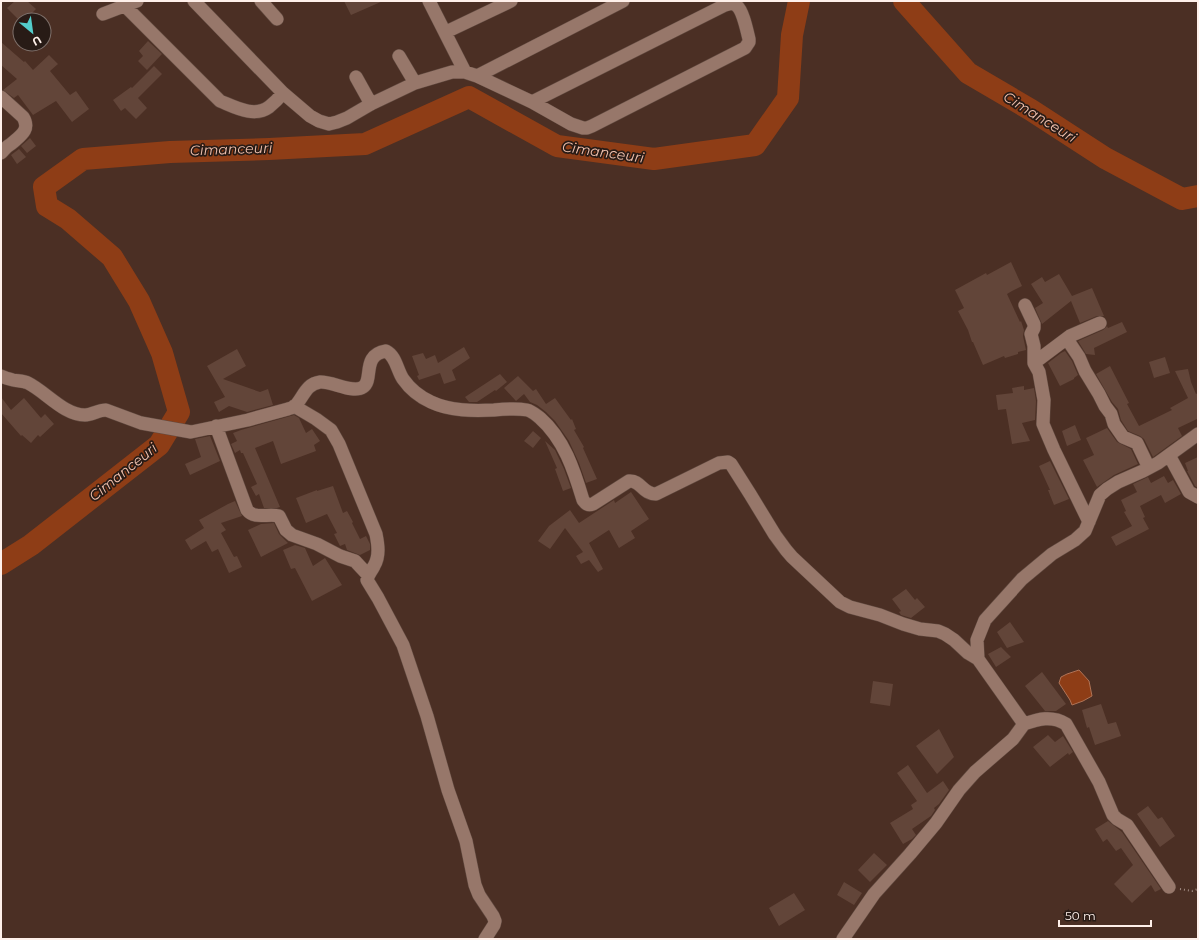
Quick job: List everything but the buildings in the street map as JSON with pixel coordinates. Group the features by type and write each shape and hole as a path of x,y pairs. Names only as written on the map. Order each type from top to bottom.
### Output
{"street":[{"path":"194,1 283,93 310,116 329,124 347,118 371,104 415,83 452,72 471,74 532,102 571,124 583,128 590,127 745,48 749,42 749,39 740,10 737,5 725,5 532,102"},
{"path":"261,1 277,19"},
{"path":"429,1 471,74"},
{"path":"446,32 511,1"},
{"path":"471,74 623,1"},
{"path":"103,14 131,3 220,101 251,112 257,112 269,107 283,93"},
{"path":"399,56 415,83"},
{"path":"356,77 371,104"},
{"path":"1,97 23,117 26,121 26,125 24,132 1,153"},
{"path":"1025,305 1034,324 1031,334 1034,346 1034,363 1044,395 1043,424 1088,522"},
{"path":"1034,363 1070,336 1097,326 1100,323"},
{"path":"1067,339 1100,394 1104,406 1110,414 1114,424 1123,437 1137,443 1150,468"},
{"path":"1,376 11,380 27,383 46,394 66,410 74,413 84,415 106,410 141,423 191,432 280,412 294,406 305,391 319,382 327,382 356,389 363,388 365,386 371,362 378,354 386,351 393,357 408,385 424,398 433,403 462,410 480,411 522,409 532,412 555,433 575,474 583,500 588,505 593,504 629,480 635,481 648,493 656,494 719,463 728,462 733,467 786,550 840,602 850,607 880,615 903,624 920,629 938,631 945,634 968,653 978,659 1024,724"},
{"path":"294,406 324,424 331,430 336,438 376,534 378,553 375,565 368,575 367,580 403,645 428,720 448,790 465,836 479,894 495,921 486,939"},
{"path":"216,426 247,510 250,514 254,516 279,516 286,530 292,535 317,544 340,556 355,561 368,575"},
{"path":"978,659 977,640 985,620 1022,579 1052,554 1081,536 1088,526 1088,522 1100,496 1107,489 1118,482 1150,468 1169,456 1198,434"},
{"path":"1169,456 1189,492 1198,497"},
{"path":"843,939 874,894 936,823 959,790 975,772 1013,738 1024,724 1046,718 1058,720 1066,724 1099,782 1114,815 1117,819 1127,825 1169,887"}],"path":[{"path":"1169,887 1192,891 1198,889"}],"shaded area":[{"path":"1079,670 1089,681 1092,696 1072,705 1059,683 1061,677"}],"waterway":[{"name":"Cimanceuri","path":"1,564 31,545 159,445 179,412 162,353 139,301 112,257 68,219 47,206 44,187 83,159 170,152 365,144 469,97 557,146 654,159 755,145 788,98 792,35 799,1"},
{"name":"Cimanceuri","path":"904,1 968,73 1031,110 1105,158 1182,199 1198,196"}]}
